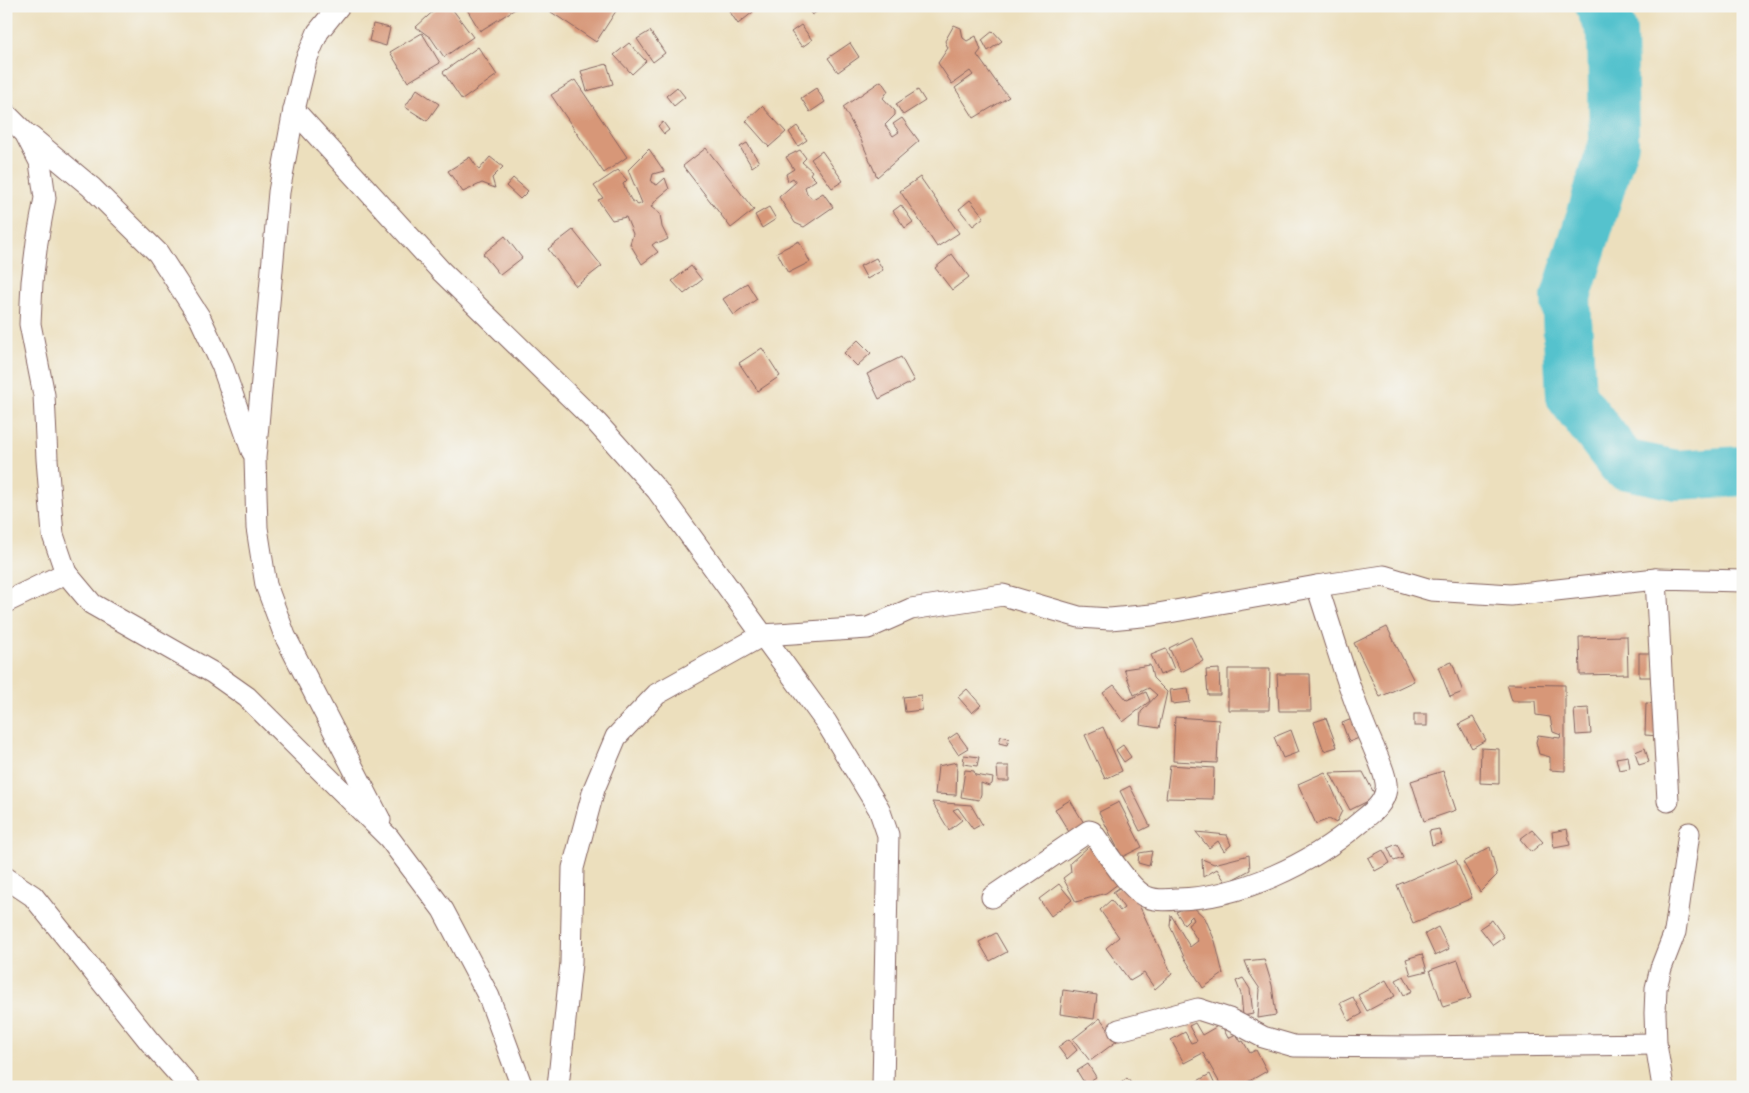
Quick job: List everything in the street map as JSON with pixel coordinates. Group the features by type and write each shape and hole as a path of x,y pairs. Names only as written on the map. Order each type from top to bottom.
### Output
{"street":[{"path":"339,6 318,32 306,60 294,110 279,192 255,458 257,528 266,585 285,636 389,838"},
{"path":"294,110 441,271 597,423 657,490 826,722 879,809 888,835 883,1087"},
{"path":"6,114 25,133 91,187 158,253 200,318 222,365 255,458"},
{"path":"25,133 40,162 45,198 32,282 30,324 44,395 53,535 66,573 92,604 213,673 247,697 389,838 443,910 489,997 522,1087"},
{"path":"6,602 66,573"},
{"path":"558,1087 571,963 572,868 594,789 616,736 657,694 763,635 868,628 911,609 1003,595 1079,617 1110,619 1152,615 1384,576 1431,590 1511,595 1656,579 1743,581"},
{"path":"1656,579 1668,801"},
{"path":"992,897 1089,831 1092,832 1134,889 1149,898 1190,899 1224,893 1256,883 1293,867 1348,832 1376,809 1383,800 1387,787 1379,761 1360,718 1317,586"},
{"path":"1663,1087 1656,1044 1656,988 1661,968 1675,932 1689,833"},
{"path":"6,878 32,896 150,1042 190,1087"},
{"path":"1119,1030 1198,1009 1229,1019 1263,1037 1294,1046 1414,1047 1656,1044"}],"building":[{"path":"439,6 450,6 473,37 444,57 431,38 416,27"},
{"path":"465,6 520,6 480,31"},
{"path":"542,6 609,6 616,11 596,42"},
{"path":"726,6 749,6 753,12 738,24"},
{"path":"806,6 825,6 812,15"},
{"path":"373,24 390,28 386,46 369,41"},
{"path":"801,25 812,40 802,47 791,32"},
{"path":"954,25 961,28 963,38 967,41 976,36 981,50 977,55 1009,97 974,118 955,88 973,75 970,71 952,84 938,63 948,48 945,41"},
{"path":"650,31 665,53 653,62 637,39"},
{"path":"993,31 1002,41 988,51 982,40"},
{"path":"422,33 440,63 408,82 390,52"},
{"path":"629,43 646,61 632,74 614,55"},
{"path":"850,43 859,57 838,72 828,58"},
{"path":"478,47 497,75 462,100 443,72"},
{"path":"607,64 613,84 587,91 581,71"},
{"path":"575,80 627,157 604,173 551,95"},
{"path":"881,81 888,91 883,98 895,111 895,115 885,125 893,136 899,132 893,124 902,118 919,141 877,177 861,140 843,107"},
{"path":"677,87 685,97 674,106 666,96"},
{"path":"816,88 825,102 810,112 801,98"},
{"path":"417,89 439,104 427,121 405,107"},
{"path":"918,90 925,101 903,115 896,104"},
{"path":"762,106 786,132 769,147 746,121"},
{"path":"663,122 669,130 664,134 658,126"},
{"path":"797,126 807,140 798,146 789,132"},
{"path":"747,143 759,162 752,167 740,147"},
{"path":"706,148 754,210 731,228 683,166"},
{"path":"649,149 664,171 653,174 651,182 657,185 665,178 669,189 651,207 660,214 662,227 668,239 652,245 658,252 642,264 630,244 633,234 626,217 612,220 598,200 603,198 594,186 618,170 627,180 623,184 631,200 638,205 642,203 628,170"},
{"path":"800,150 806,158 802,162 812,171 810,174 816,180 805,187 807,194 813,199 823,193 833,207 804,227 795,223 779,197 796,182 793,178 788,181 786,174 794,169 786,157"},
{"path":"822,151 843,181 832,188 811,159"},
{"path":"470,157 479,170 490,157 503,167 492,178 495,188 482,183 463,192 448,171"},
{"path":"920,177 959,233 937,247 900,191"},
{"path":"513,178 528,191 520,199 506,186"},
{"path":"970,200 984,217 973,226 959,209"},
{"path":"901,205 913,222 905,228 893,211"},
{"path":"769,207 776,219 762,228 755,215"},
{"path":"573,230 602,266 576,286 548,249"},
{"path":"505,236 522,258 500,275 483,254"},
{"path":"799,241 810,262 788,273 777,252"},
{"path":"952,254 969,277 952,290 935,268"},
{"path":"876,258 883,270 867,279 860,266"},
{"path":"691,266 702,280 684,294 672,281"},
{"path":"747,283 757,299 734,315 723,299"},
{"path":"858,340 871,353 857,366 844,353"},
{"path":"762,348 780,376 758,391 739,363"},
{"path":"901,357 914,381 879,399 867,374"},
{"path":"1387,627 1414,681 1380,697 1354,643"},
{"path":"1627,636 1628,674 1580,675 1579,637"},
{"path":"1191,637 1203,661 1181,672 1169,648"},
{"path":"1166,649 1174,669 1160,675 1151,655"},
{"path":"1639,653 1652,653 1652,677 1639,677"},
{"path":"1452,662 1463,692 1450,697 1438,667"},
{"path":"1150,665 1153,678 1167,692 1159,728 1140,725 1141,712 1157,695 1149,688 1134,695 1124,669"},
{"path":"1219,669 1220,695 1208,695 1206,670"},
{"path":"1228,669 1270,669 1269,710 1228,710"},
{"path":"1277,674 1310,674 1311,711 1279,711"},
{"path":"1507,684 1565,685 1565,771 1550,770 1550,757 1539,754 1536,742 1538,735 1560,738 1561,735 1553,732 1550,717 1536,715 1535,701 1512,701"},
{"path":"1114,685 1127,700 1146,692 1150,701 1123,722 1103,693"},
{"path":"1188,688 1190,702 1172,704 1170,690"},
{"path":"967,689 981,705 972,713 958,697"},
{"path":"921,695 922,710 905,712 903,697"},
{"path":"1646,703 1660,704 1659,736 1645,735"},
{"path":"1589,708 1591,734 1576,735 1574,709"},
{"path":"1414,714 1427,714 1427,726 1414,726"},
{"path":"1175,717 1219,720 1217,763 1173,761"},
{"path":"1473,717 1486,740 1472,748 1459,724"},
{"path":"1326,718 1337,747 1324,751 1314,722"},
{"path":"1352,719 1359,738 1349,742 1342,723"},
{"path":"1103,727 1122,771 1105,779 1085,735"},
{"path":"1291,730 1299,752 1283,758 1274,737"},
{"path":"957,733 968,748 958,754 948,739"},
{"path":"1001,736 1009,738 1007,745 999,743"},
{"path":"1123,745 1131,757 1124,762 1116,750"},
{"path":"1481,748 1499,749 1499,784 1480,783"},
{"path":"1645,748 1649,762 1639,765 1635,752"},
{"path":"964,755 979,757 977,766 963,764"},
{"path":"1628,756 1630,768 1619,770 1616,758"},
{"path":"957,762 956,795 935,794 938,766"},
{"path":"1170,765 1214,768 1213,799 1166,798"},
{"path":"997,766 1009,766 1009,781 998,781"},
{"path":"965,770 974,771 975,775 993,778 992,784 989,786 981,783 979,800 961,797"},
{"path":"1443,771 1456,810 1424,821 1411,781"},
{"path":"1325,772 1342,811 1336,823 1329,819 1316,824 1298,784"},
{"path":"1363,772 1376,797 1350,810 1330,773"},
{"path":"1130,786 1150,826 1140,831 1120,791"},
{"path":"1070,800 1087,828 1072,837 1055,809"},
{"path":"932,802 971,805 982,824 973,829 958,808 953,810 962,820 949,830"},
{"path":"1119,802 1142,847 1122,857 1099,812"},
{"path":"1439,829 1442,842 1432,845 1429,831"},
{"path":"1567,829 1570,845 1554,848 1552,832"},
{"path":"1532,830 1543,842 1531,852 1520,839"},
{"path":"1196,832 1227,835 1231,845 1224,851 1218,841 1209,848"},
{"path":"1097,839 1123,880 1106,893 1076,902 1063,878 1071,872 1070,863"},
{"path":"1397,844 1403,858 1394,861 1388,848"},
{"path":"1490,847 1497,875 1480,892 1463,862"},
{"path":"1383,850 1390,863 1375,871 1368,858"},
{"path":"1152,851 1149,866 1138,863 1139,853"},
{"path":"1249,855 1250,870 1226,883 1217,869 1203,877 1202,859 1214,864"},
{"path":"1456,860 1472,898 1413,923 1397,885"},
{"path":"1128,882 1172,974 1155,989 1144,973 1130,981 1106,948 1119,937 1100,910 1111,900 1120,911 1124,908 1113,892"},
{"path":"1059,884 1072,900 1051,916 1039,899"},
{"path":"1191,905 1205,918 1215,941 1223,974 1203,988 1184,957 1170,926 1171,915 1190,947 1198,941 1188,925 1194,920 1192,916 1184,924 1176,912"},
{"path":"1492,920 1504,937 1493,945 1480,928"},
{"path":"1438,927 1449,949 1435,956 1425,934"},
{"path":"996,933 1007,952 990,961 979,942"},
{"path":"1422,954 1427,971 1411,975 1406,959"},
{"path":"1264,959 1272,985 1276,1015 1258,1018 1260,989 1250,974 1245,961"},
{"path":"1458,960 1471,998 1443,1007 1430,970"},
{"path":"1404,976 1412,991 1404,995 1396,980"},
{"path":"1243,978 1250,989 1253,1014 1243,1016 1241,994 1236,981"},
{"path":"1386,980 1395,996 1367,1011 1358,995"},
{"path":"1063,990 1097,995 1094,1019 1060,1014"},
{"path":"1353,997 1362,1014 1349,1021 1340,1003"},
{"path":"1100,1018 1117,1041 1090,1061 1073,1039"},
{"path":"1195,1023 1202,1035 1221,1024 1228,1038 1236,1034 1250,1053 1256,1050 1267,1071 1239,1087 1222,1087 1203,1053 1184,1063 1171,1040 1185,1032 1191,1043 1197,1041 1189,1026"},
{"path":"1069,1039 1077,1050 1067,1059 1058,1047"},
{"path":"1088,1064 1096,1077 1085,1084 1077,1071"},
{"path":"1210,1074 1216,1087 1195,1087 1194,1083"},
{"path":"1127,1078 1134,1087 1116,1087"}],"waterway":[{"path":"1600,6 1612,31 1614,143 1566,297 1571,396 1623,464 1676,475 1743,471"}]}
